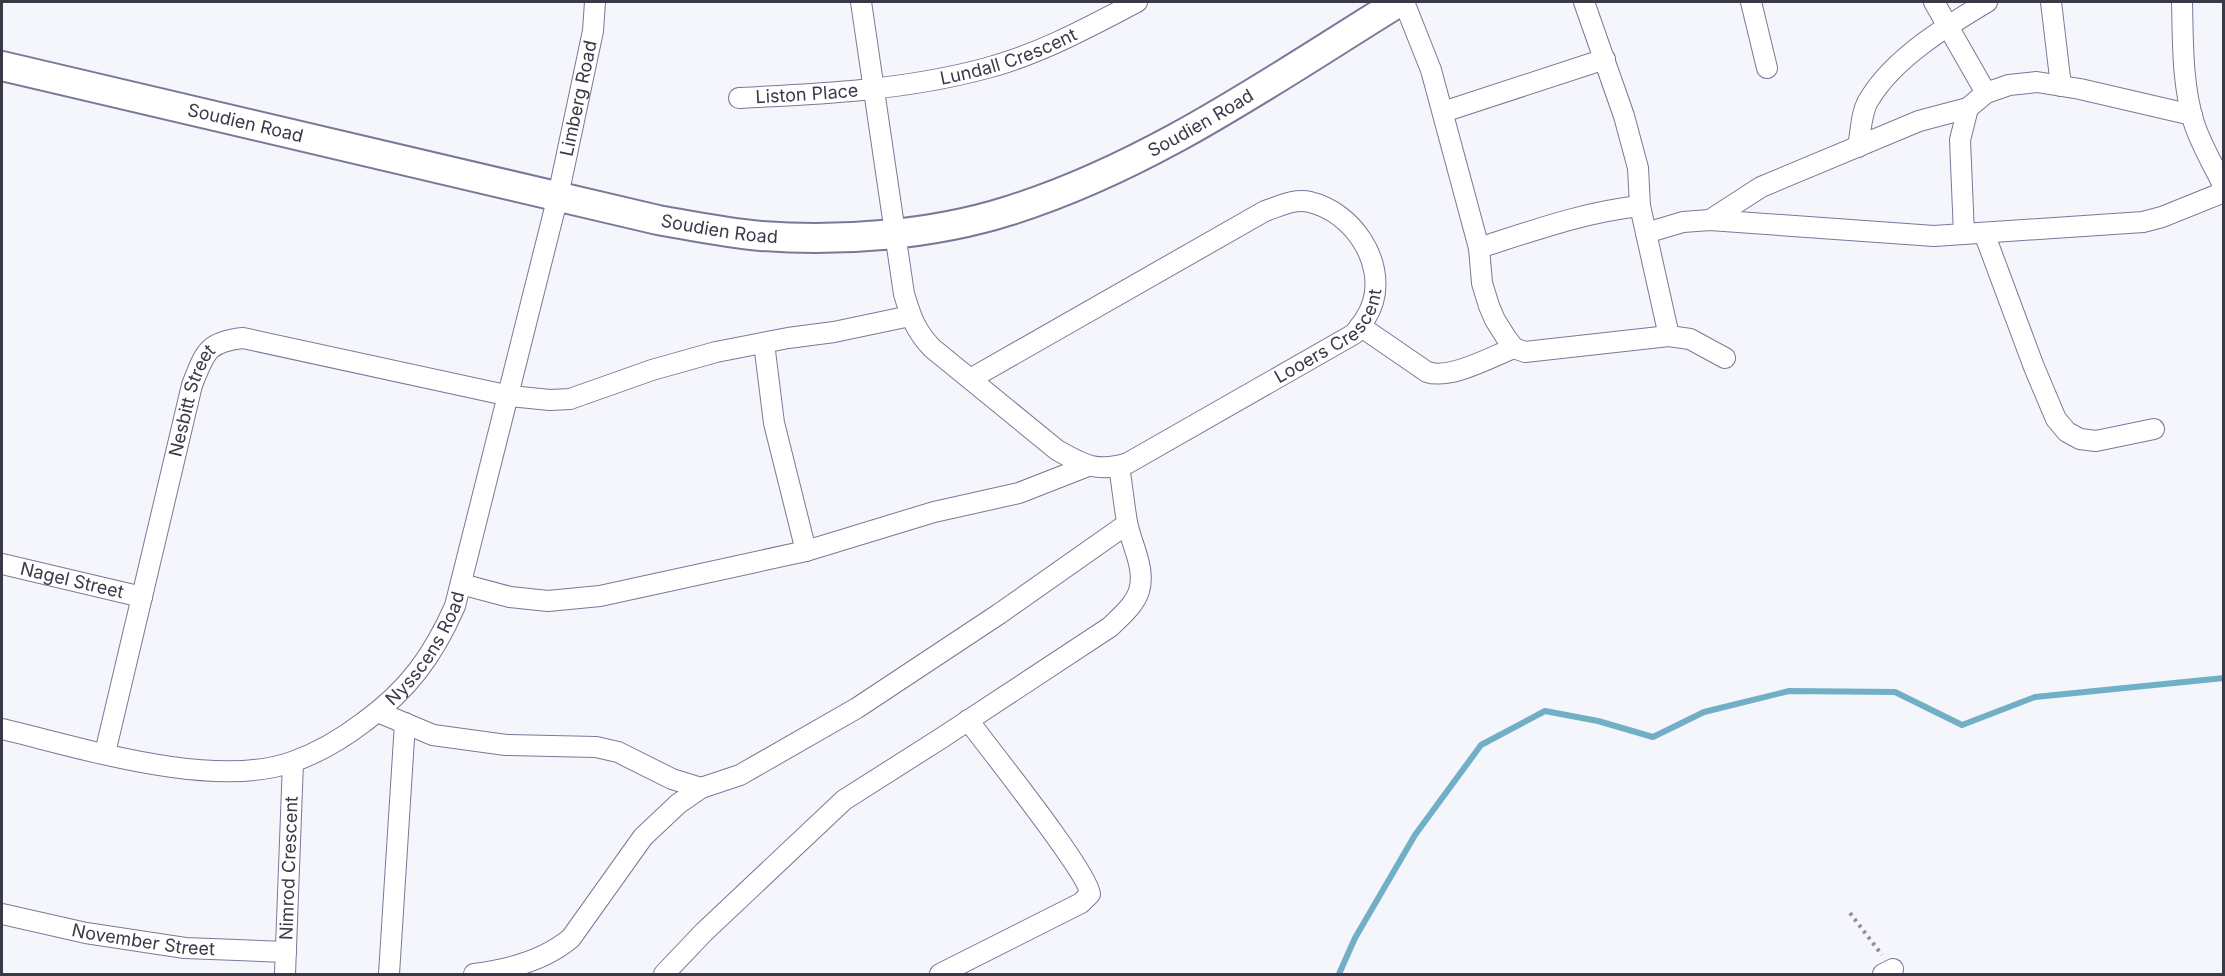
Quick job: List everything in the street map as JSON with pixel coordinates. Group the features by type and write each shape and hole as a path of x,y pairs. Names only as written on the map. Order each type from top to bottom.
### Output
{"street":[{"name":"Limberg Road","path":"558,196 596,2"},
{"path":"861,2 896,233"},
{"name":"Lundall Crescent","path":"874,89 927,82 989,68 1056,43 1137,2"},
{"name":"Soudien Road","path":"2,66 658,220 708,230 761,236 830,238 896,233 1006,212 1095,179 1152,152 1399,2"},
{"path":"1404,2 1431,70 1443,112 1479,248 1482,283 1489,306 1495,320 1514,348 1526,352 1669,336 1690,339 1725,358"},
{"path":"1584,2 1624,116 1638,168 1640,206 1669,336"},
{"path":"1751,2 1767,68"},
{"path":"1934,2 1986,93"},
{"path":"1858,147 1868,99 1893,69 1948,25 1987,2"},
{"path":"2050,2 2061,86"},
{"path":"2182,2 2184,68 2192,115 2223,187"},
{"path":"1443,112 1605,59"},
{"path":"1710,220 1761,187 1919,121 1968,108 1986,93 2009,85 2037,82 2192,115"},
{"name":"Liston Place","path":"739,98 874,89"},
{"path":"1968,108 1960,140 1974,233 2056,419 2067,432 2080,439 2096,441 2154,429"},
{"path":"1646,233 1683,222 1710,220 1934,236 2144,222 2223,192"},
{"name":"Nysscens Road","path":"2,729 159,765 212,771 254,769 293,762 344,737 378,712 410,683 441,637 455,606 510,396 558,196"},
{"name":"Looers Crescent","path":"896,233 904,294 918,333 932,348 972,378 1058,450 1088,466 1104,468 1128,463 1354,334 1365,320 1373,303 1377,282 1372,261 1365,242 1332,210 1309,202 1292,202 1265,211 972,378"},
{"path":"1479,248 1577,216 1640,206"},
{"name":"Nesbitt Street","path":"105,753 192,385 204,356 214,345 243,338 510,396 550,400 570,399 716,352 834,332 910,316"},
{"path":"1360,326 1427,372 1436,375 1452,372 1514,348"},
{"path":"764,343 774,423 806,551"},
{"path":"460,584 510,597 548,601 600,596 806,551 934,512 1019,493 1088,466"},
{"path":"664,975 704,932 844,800 1110,627 1131,605 1139,590 1140,575 1138,558 1128,524 1119,466"},
{"path":"474,975 540,958 560,948 571,938 643,837 678,804 701,788 740,775 857,708 999,614 1128,524"},
{"name":"Nagel Street","path":"2,564 142,597"},
{"path":"378,712 433,735 506,745 596,747 618,752 672,779 701,788"},
{"path":"940,975 1081,903 1090,894 1088,883 1070,856 968,720"},
{"path":"405,723 389,974 408,975"},
{"name":"Nimrod Crescent","path":"285,975 293,762"},
{"name":"November Street","path":"2,914 86,933 185,948 286,951"}],"path":[{"path":"1850,913 1888,972"}],"waterway":[{"path":"1339,974 1355,938 1415,835 1481,745 1545,711 1598,721 1653,737 1704,712 1789,691 1895,692 1962,725 2035,697 2224,678"}]}
